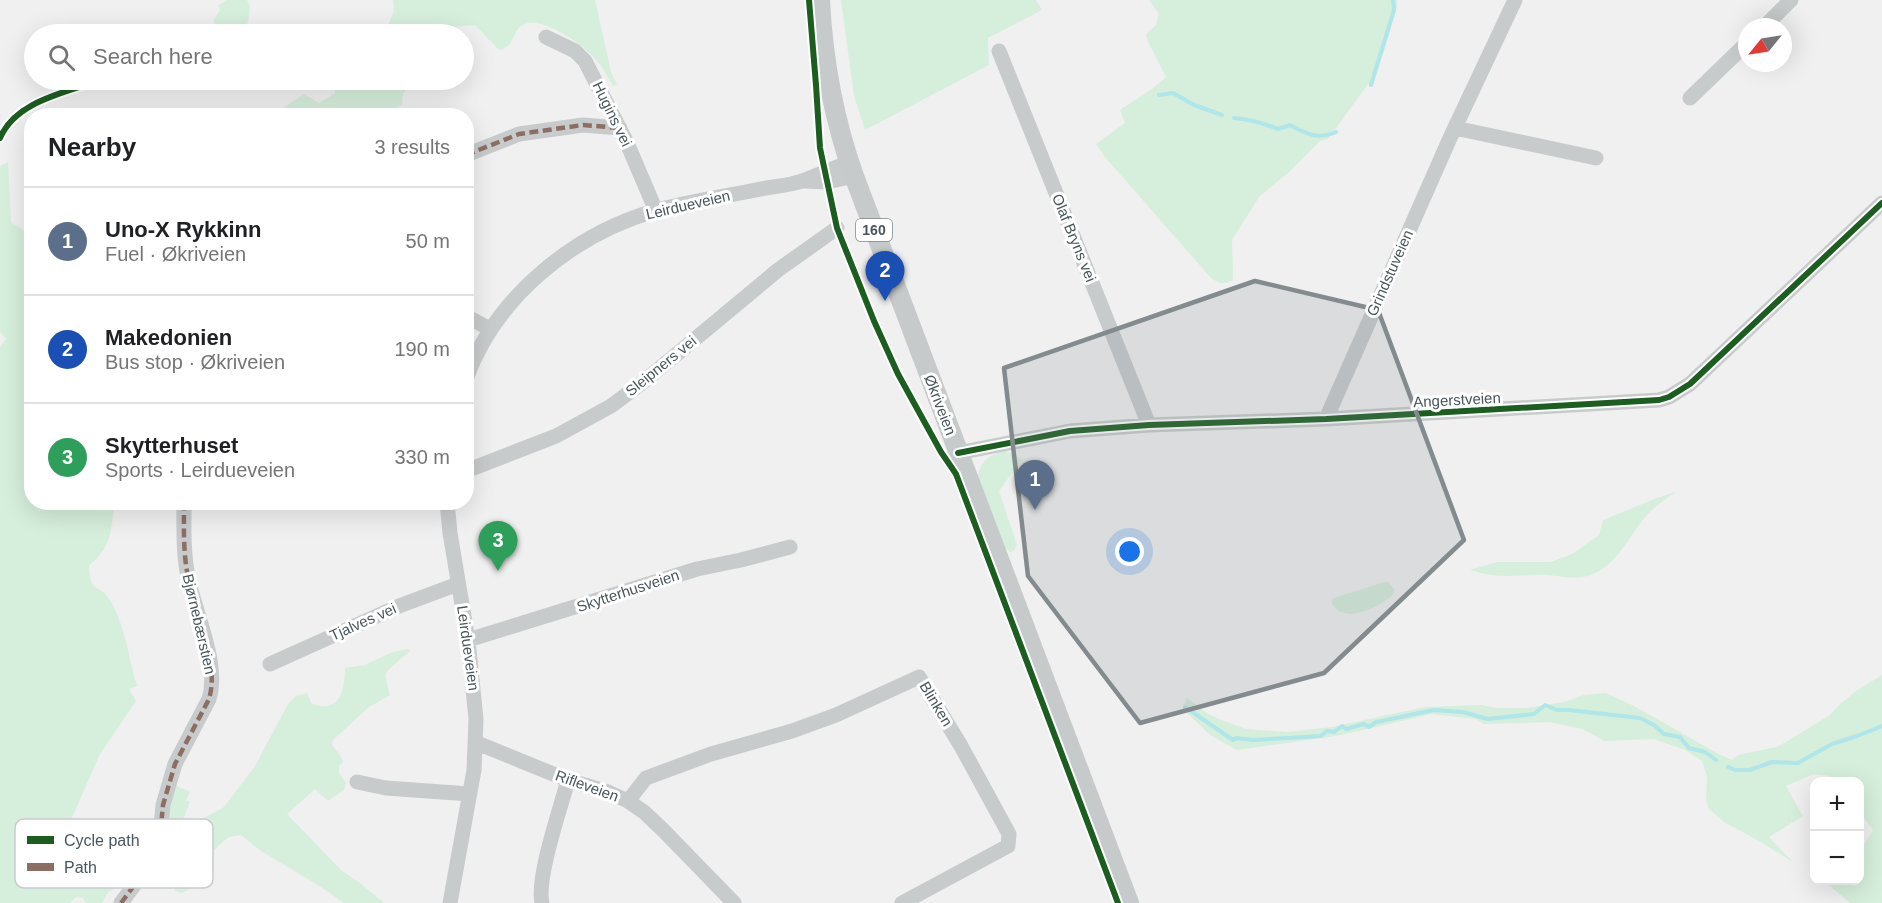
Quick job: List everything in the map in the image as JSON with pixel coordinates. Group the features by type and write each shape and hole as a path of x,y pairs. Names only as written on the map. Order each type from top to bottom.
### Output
{"main road":[{"name":"Økriveien","path":"820,0 828,76 851,170 1129,903"}],"street":[{"name":"Grindstuveien","path":"1326,419 1455,128 1515,0"},
{"path":"1773,18 1791,0"},
{"name":"Hugins vei","path":"546,37 575,51 585,61 620,128 656,211"},
{"name":"Olaf Bryns vei","path":"999,51 1149,424"},
{"path":"1690,98 1738,52"},
{"path":"474,152 519,134 583,125 620,128"},
{"path":"1455,128 1596,158"},
{"name":"Leirdueveien","path":"474,363 490,329 530,283 565,254 614,227 656,211 802,181 824,171 851,170"},
{"name":"Angerstveien","path":"958,453 1070,431 1149,424 1326,419 1635,403 1670,398 1699,376 1882,203"},
{"name":"Sleipners vei","path":"474,468 556,436 611,406 778,270 837,228"},
{"path":"474,320 490,329"},
{"name":"Bjørnebærstien","path":"162,819 163,805 175,764 208,699 213,678 184,555 184,510"},
{"name":"Leirdueveien","path":"448,510 468,640 476,710 477,742 450,903"},
{"name":"Skytterhusveien","path":"468,640 688,571 789,547"},
{"name":"Tjalves vei","path":"270,664 399,606 458,584"},
{"name":"Blinken","path":"628,801 646,778 711,754 792,731 836,715 919,676 961,746 1009,834 1008,846 902,903"},
{"name":"Rifleveien","path":"477,742 568,780 608,792 628,801 663,830 734,903"},
{"path":"542,903 540,894 544,868 568,780"},
{"path":"357,782 386,788 470,794"},
{"name":"Bjørnebærstien","path":"121,903 132,888"}],"highlighted area":[{"path":"1255,281 1378,310 1464,540 1324,673 1140,723 1028,576 1004,368"}],"green space":[{"path":"227,0 247,0 250,6 248,23 215,24 213,21 220,10 218,6"},
{"path":"393,0 595,0 611,72 617,85 613,86 600,65 585,49 564,34 543,24 525,24 517,30 508,46 499,50 474,24 389,24 394,10"},
{"path":"841,0 1036,0 1042,10 988,38 989,65 865,130 854,96"},
{"path":"1149,0 1397,0 1397,7 1373,85 1368,84 1328,139 1320,141 1289,172 1259,197 1232,240 1233,280 1226,283 1210,277 1096,144 1125,123 1120,110 1166,77 1146,34 1156,25 1159,14"},
{"path":"335,90 406,90 403,94 402,105 397,108 283,108 304,94 319,103 335,93"},
{"path":"8,162 11,223 24,231 24,510 114,510 109,538 97,558 89,566 90,575 93,585 106,595 115,610 137,686 129,689 136,701 100,754 71,819 15,819 15,888 116,888 108,892 102,903 86,903 83,898 76,897 70,903 0,903 0,346 6,339 0,332 0,166"},
{"path":"1005,451 1022,459 999,491 1017,545 1014,551 1010,552 1005,548 978,477 987,459"},
{"path":"1676,492 1650,511 1613,560 1594,573 1573,578 1547,575 1498,576 1470,570 1498,562 1551,562 1572,554 1599,535 1603,520"},
{"path":"1388,582 1395,590 1392,596 1369,609 1351,614 1343,613 1336,609 1331,601 1334,598"},
{"path":"407,649 410,651 385,675 390,695 369,707 333,740 332,745 343,762 339,766 339,773 346,783 344,790 328,801 315,789 287,814 341,870 384,903 344,903 261,851 241,835 229,837 213,852 213,819 202,819 224,807 255,766 288,704 296,696 307,693 311,703 328,706 334,703 342,692 345,668 365,665 390,653"},
{"path":"1882,675 1882,903 1850,903 1829,885 1864,885 1864,845 1873,830 1864,818 1864,777 1831,777 1814,774 1786,786 1803,816 1769,837 1793,862 1724,822 1709,809 1706,801 1707,776 1702,761 1685,750 1654,739 1605,741 1582,729 1549,722 1484,724 1476,719 1432,714 1336,736 1237,750 1210,735 1183,709 1187,698 1208,714 1246,729 1287,732 1332,727 1425,707 1481,705 1498,708 1527,708 1564,702 1584,695 1606,693 1732,760 1738,755 1776,747 1786,742 1830,715 1856,691"},
{"path":"173,784 190,792 186,800 190,802 183,819 169,819"},
{"path":"174,888 189,888 182,893 175,891"}],"waterway":[{"path":"1371,85 1394,10 1393,0"},
{"path":"1159,95 1173,93 1194,105 1222,115"},
{"path":"1234,118 1246,119 1278,129 1290,125 1318,136 1336,132"},
{"path":"1185,707 1233,740 1236,738 1253,740 1321,736 1327,731 1334,732 1342,726 1346,729 1364,724 1369,727 1376,722 1434,710 1463,712 1488,719 1534,714 1545,705 1557,710 1640,718 1654,725 1664,734 1680,737 1689,748 1705,752 1716,760"},
{"path":"1728,767 1735,770 1750,770 1772,762 1798,763 1832,744 1882,726"}],"marked path":[{"path":"474,152 519,134 583,125 620,128"},
{"path":"162,819 163,805 175,764 209,699 212,685 209,654 186,568 184,510"},
{"path":"121,903 132,888"}],"cycle path":[{"path":"809,0 820,148 837,228 898,374 941,452 956,474 1118,903"},
{"path":"28,108 69,90"},
{"path":"0,138 7,125 24,110"},
{"path":"958,453 1070,431 1149,425 1326,419 1659,400 1669,397 1690,384 1882,203"}],"place":[{"name":"Makedonien","path":"885,301"},
{"name":"Uno-X Rykkinn","path":"1035,510"},
{"name":"Skytterhuset","path":"498,571"}]}
